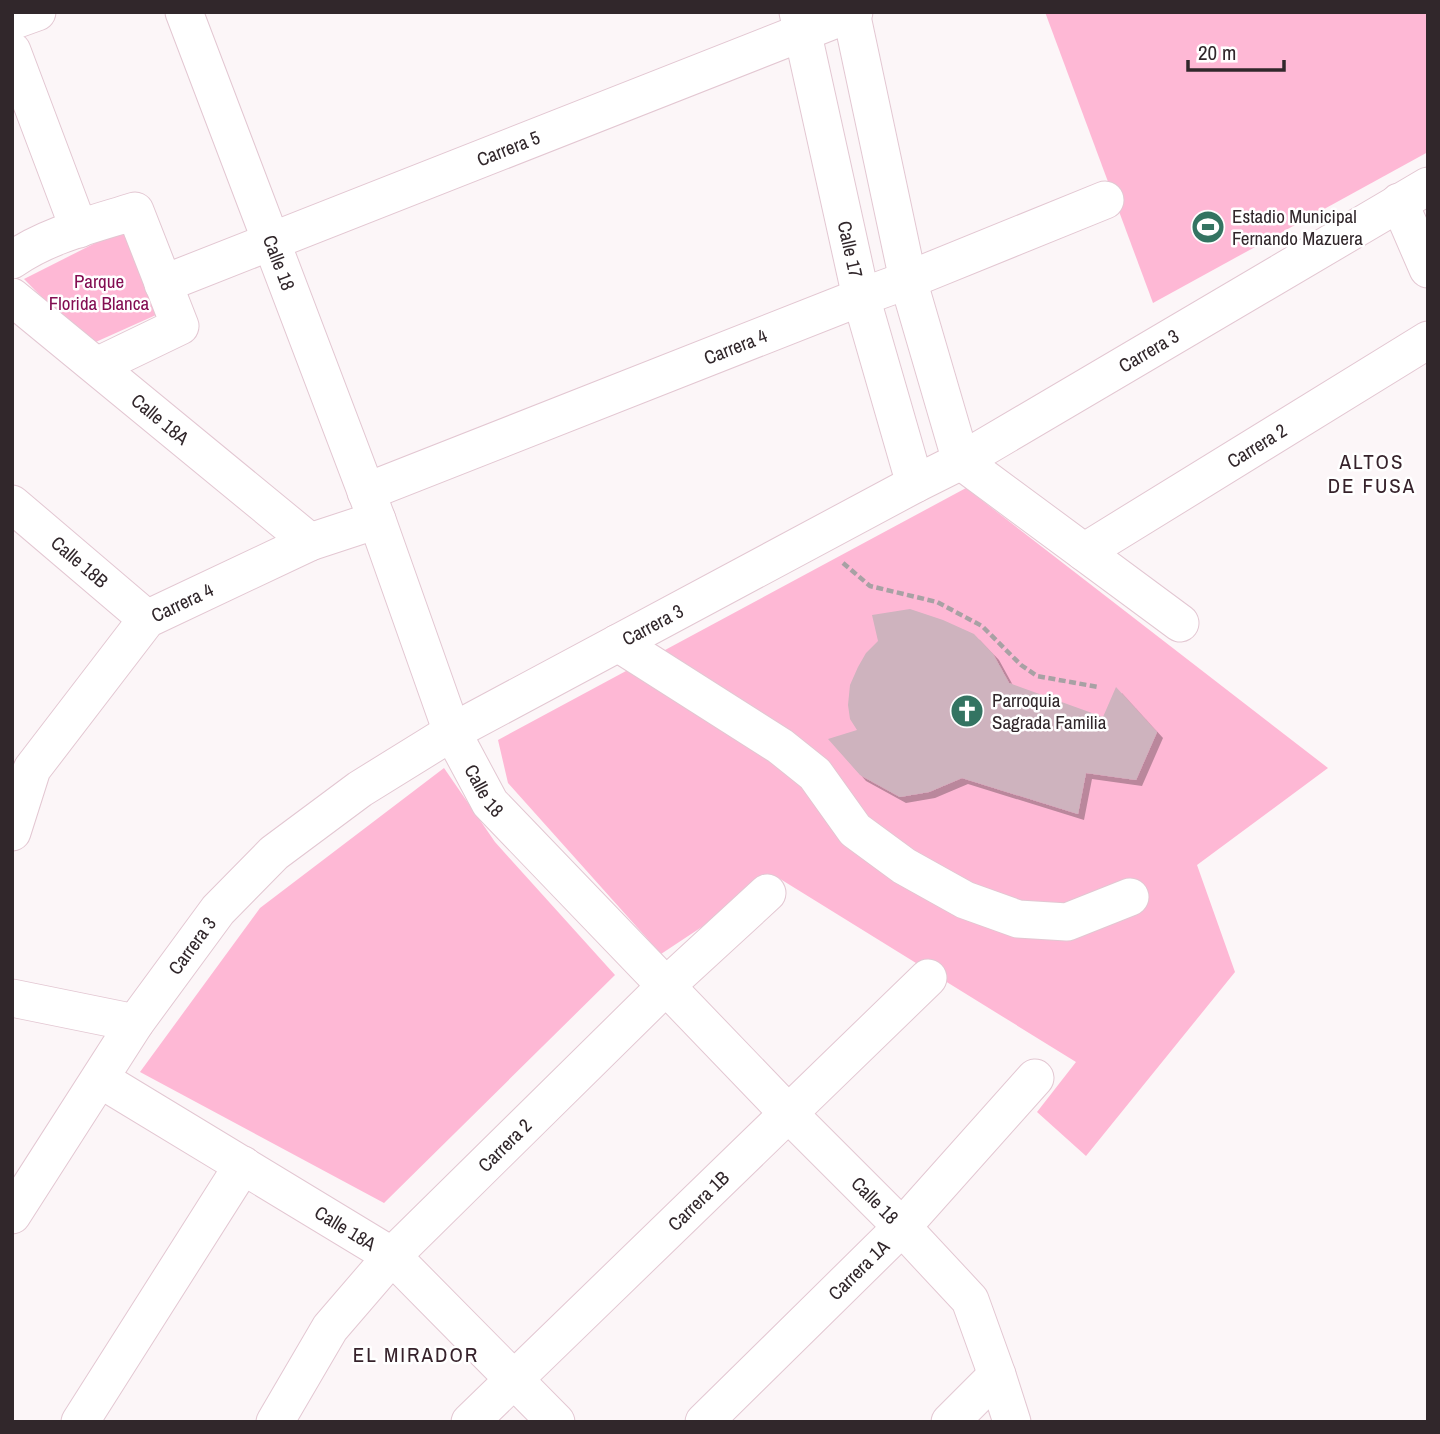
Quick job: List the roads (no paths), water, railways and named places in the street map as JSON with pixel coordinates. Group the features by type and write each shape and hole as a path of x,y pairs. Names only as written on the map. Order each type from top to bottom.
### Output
{"street":[{"path":"12,21 37,12"},
{"name":"Calle 18","path":"184,12 371,506 452,732 490,803 970,1300 1012,1422"},
{"path":"852,13 908,280 961,461 1180,623"},
{"name":"Carrera 5","path":"163,284 800,23 852,13"},
{"name":"Calle 17","path":"800,23 861,297 915,484"},
{"path":"12,51 79,229"},
{"path":"1414,194 1428,269"},
{"name":"Carrera 3","path":"12,1215 135,1023 218,911 274,853 360,789 452,732 961,461 1414,194"},
{"name":"Carrera 4","path":"12,832 32,769 147,619 310,542 371,506 861,297 1105,200"},
{"path":"12,260 27,250 79,229 135,211 180,326 97,366"},
{"name":"Calle 18A","path":"12,297 310,542"},
{"name":"Carrera 2","path":"1084,552 1428,340"},
{"name":"Calle 18B","path":"14,508 147,619"},
{"path":"618,643 780,746 816,774 855,830 904,866 965,900 1018,919 1067,922 1130,897"},
{"name":"Carrera 2","path":"275,1422 330,1328 392,1256 667,985 766,893"},
{"name":"Carrera 1B","path":"470,1422 928,978"},
{"path":"12,998 135,1023"},
{"name":"Carrera 1A","path":"704,1422 902,1227 1034,1078"},
{"name":"Calle 18A","path":"100,1079 392,1256 556,1422"},
{"path":"80,1422 243,1165"},
{"path":"950,1422 997,1375"}],"place":[{"name":"Estadio Municipal Fernando Mazuera","path":"1208,227"},
{"name":"Parroquia Sagrada Familia","path":"967,711"}],"district":[{"name":"ALTOS DE FUSA","path":"1372,474"},
{"name":"EL MIRADOR","path":"416,1355"}],"park label":[{"name":"Parque Florida Blanca","path":"99,292"}]}
